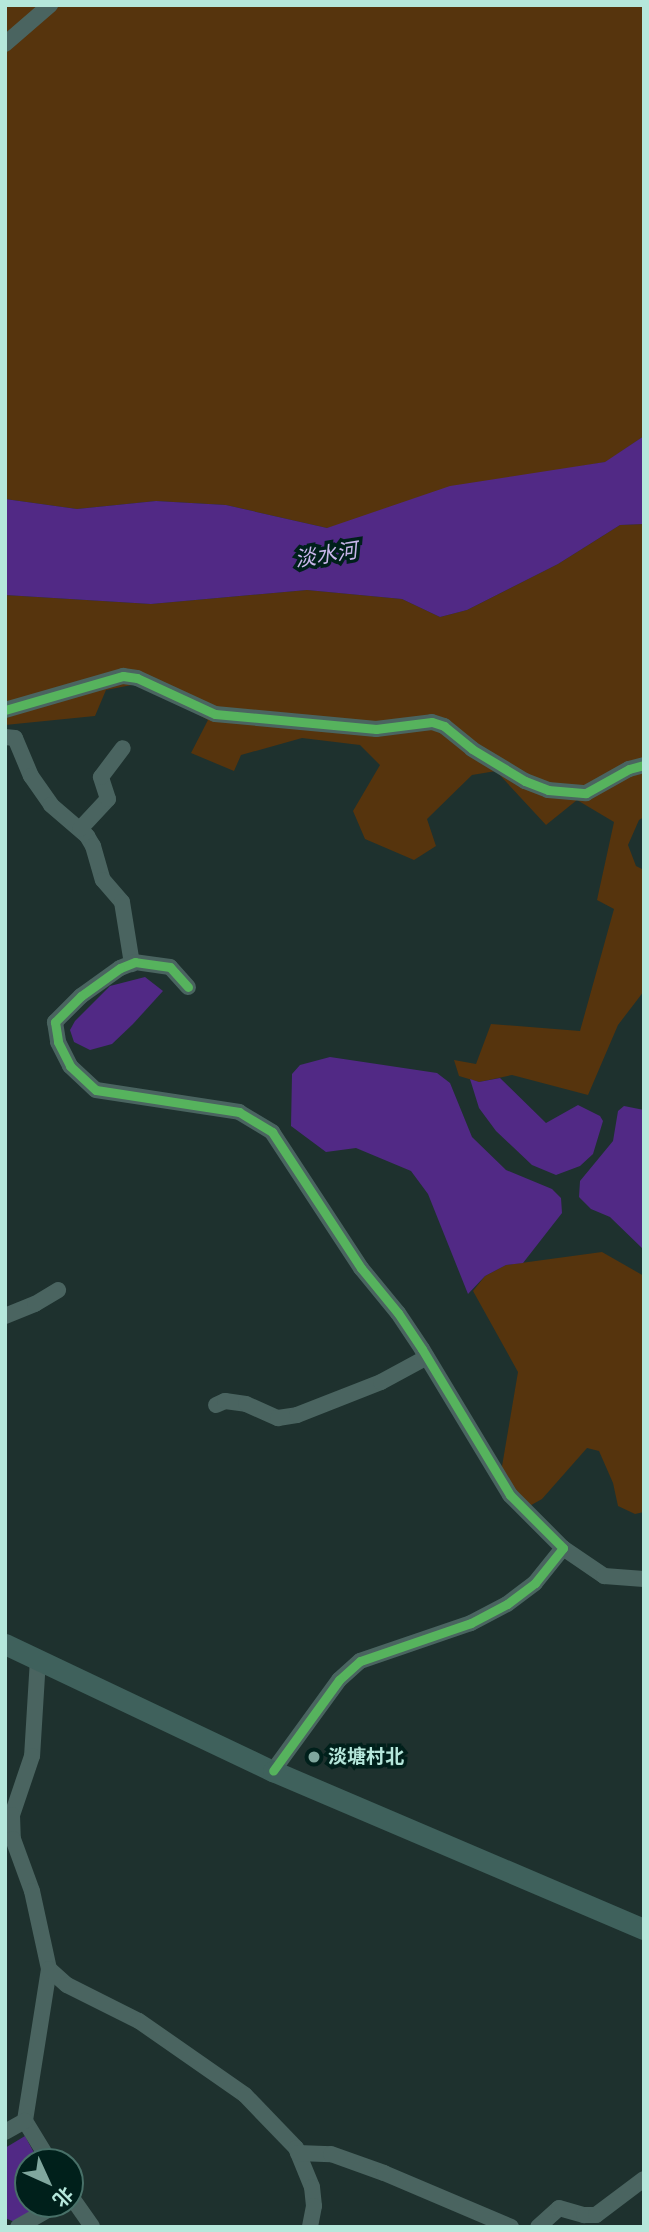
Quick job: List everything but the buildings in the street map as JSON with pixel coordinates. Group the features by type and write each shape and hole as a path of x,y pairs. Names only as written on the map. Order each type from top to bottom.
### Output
{"main road":[{"path":"5,1644 273,1771 644,1929"}],"street":[{"path":"5,44 50,5"},
{"path":"5,710 123,676 137,678 215,714 376,729 432,722 444,726 472,749 524,780 548,790 586,793 644,765"},
{"path":"5,737 15,738 31,776 51,805 80,829 93,846 103,880 122,902 132,964"},
{"path":"80,829 108,799 101,777 123,748"},
{"path":"188,987 170,967 148,962 132,964 81,996 55,1022 58,1042 70,1066 96,1090 239,1112 272,1132 361,1268 398,1313 427,1357 510,1495 563,1548 604,1576 644,1578"},
{"path":"5,1316 35,1304 58,1290"},
{"path":"216,1405 225,1401 246,1404 278,1418 297,1415 381,1382 427,1357"},
{"path":"273,1771 340,1680 360,1661 471,1623 508,1604 535,1583 563,1548"},
{"path":"38,1659 32,1756 12,1815 13,1839 32,1891 48,1969 24,2121 41,2148"},
{"path":"48,1969 67,1986 139,2021 245,2095 298,2153 312,2187 314,2206 310,2227"},
{"path":"5,2132 24,2121"},
{"path":"298,2153 331,2154 511,2227"},
{"path":"538,2227 559,2208 597,2221 644,2179"},
{"path":"18,2227 33,2218"}],"shaded area":[{"path":"5,5 644,5 644,436 606,462 565,469 327,528 226,505 156,501 77,509 5,499"},
{"path":"644,524 644,817 639,820 628,845 636,866 644,870 644,991 618,1025 588,1095 512,1075 479,1082 459,1076 454,1060 476,1064 491,1024 580,1031 614,909 597,900 614,822 577,800 546,825 496,771 472,775 427,819 436,846 414,860 365,839 353,811 380,765 360,745 302,738 241,755 234,771 191,753 208,720 142,683 106,690 95,716 5,725 5,595 151,604 307,590 402,599 440,617 467,610 558,564 620,525"},
{"path":"602,1252 644,1276 644,1512 635,1514 618,1506 613,1483 599,1451 587,1448 542,1499 517,1513 499,1484 518,1372 473,1291 485,1276 506,1265"}],"water":[{"name":"淡水河","path":"644,436 644,524 620,525 558,564 467,610 440,617 402,599 307,590 151,604 5,595 5,499 77,509 156,501 226,505 327,528 450,486 605,462"},
{"path":"145,977 163,991 112,1044 90,1050 74,1042 70,1030 75,1021 110,986"},
{"path":"330,1057 437,1073 450,1083 472,1137 506,1170 552,1189 561,1198 562,1213 523,1263 506,1265 485,1276 468,1294 428,1194 411,1171 356,1148 326,1152 291,1126 292,1074 300,1065"},
{"path":"500,1078 546,1123 578,1105 600,1116 603,1121 593,1154 580,1166 556,1175 532,1165 496,1131 479,1108 470,1079 479,1082"},
{"path":"624,1106 644,1110 644,1250 610,1217 591,1209 579,1197 580,1181 613,1141 618,1111"},
{"path":"25,2136 31,2148 14,2148 14,2218 24,2218 17,2223 5,2218 5,2148"}],"cycle path":[{"path":"5,710 123,676 137,678 215,714 376,729 432,722 444,726 472,749 525,781 548,790 586,793 629,769 644,765"},
{"path":"188,987 170,967 135,962 120,968 81,996 55,1022 58,1042 70,1066 96,1090 239,1112 272,1132 361,1268 398,1313 422,1349 510,1495 563,1548 535,1583 507,1604 471,1623 360,1661 339,1680 273,1771"}],"place":[{"name":"淡塘村北","path":"314,1757"}]}
